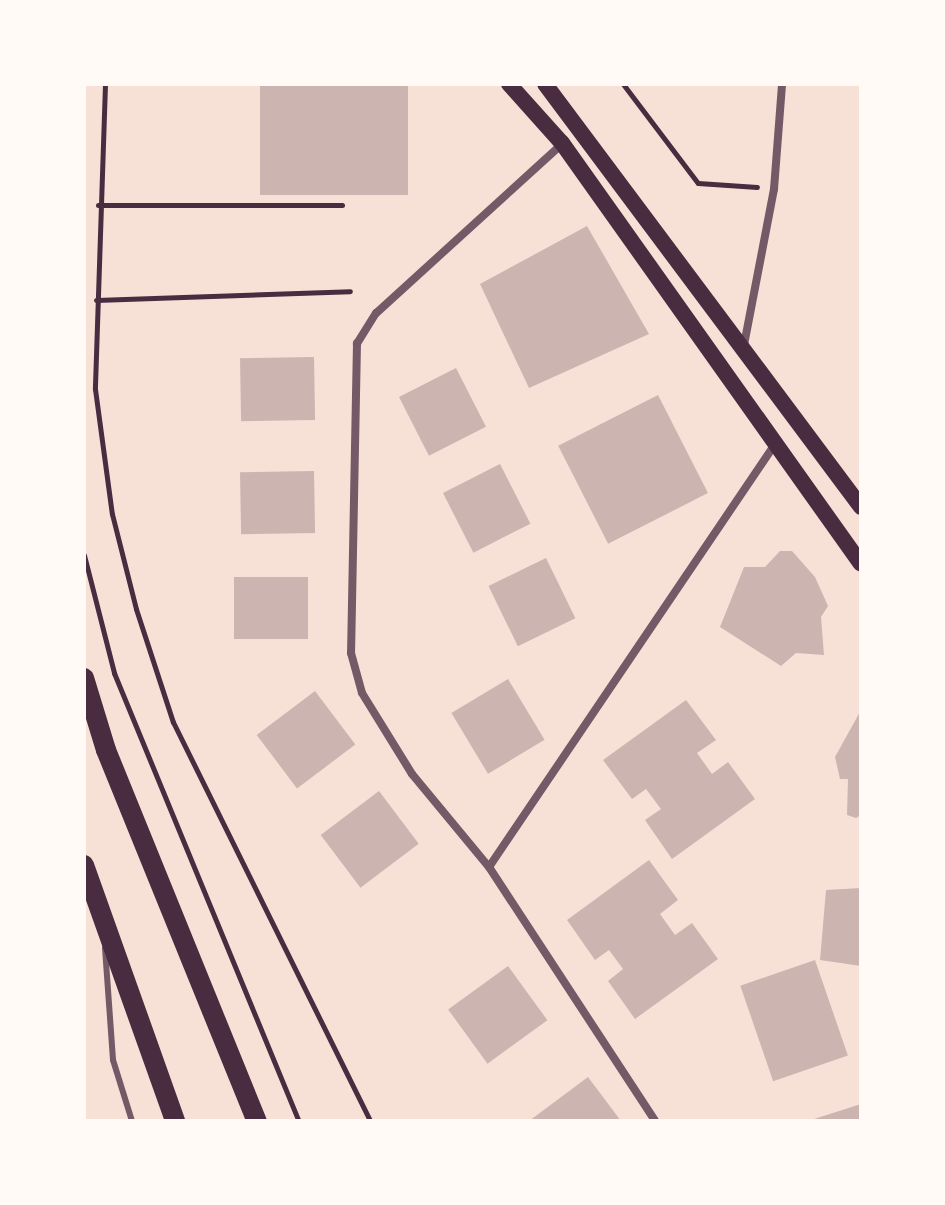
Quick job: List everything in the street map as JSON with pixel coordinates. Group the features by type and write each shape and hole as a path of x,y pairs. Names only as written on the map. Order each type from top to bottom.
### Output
{"main road":[{"path":"509,84 562,143 773,447 861,564"},
{"path":"545,84 744,345 861,507"},
{"path":"84,678 106,750 257,1121"},
{"path":"84,865 175,1121"}],"street":[{"path":"744,345 774,189 782,84"},
{"path":"562,143 376,313 357,343 352,376 351,653 358,680 412,774 489,867 655,1121"},
{"path":"489,867 773,447"}],"lane":[{"path":"103,917 113,1060 132,1121"}],"path":[{"path":"105,84 98,205 95,389 112,514 173,722 370,1121"},
{"path":"623,84 698,183 774,189"},
{"path":"98,205 342,205"},
{"path":"96,300 350,291"},
{"path":"84,555 114,673 299,1121"}],"building":[{"path":"260,84 408,84 408,195 260,195"},
{"path":"587,226 649,334 529,388 480,284"},
{"path":"314,357 315,420 241,421 240,358"},
{"path":"456,368 486,427 429,456 399,397"},
{"path":"658,395 708,493 608,544 558,446"},
{"path":"500,464 530,524 473,553 443,493"},
{"path":"314,471 315,533 241,534 240,472"},
{"path":"780,551 792,551 815,577 828,606 821,617 824,655 796,653 781,666 720,627 744,567 765,567"},
{"path":"546,558 575,618 518,646 488,586"},
{"path":"234,577 308,577 308,639 234,639"},
{"path":"508,679 545,740 488,774 451,713"},
{"path":"315,691 355,745 297,788 257,735"},
{"path":"686,700 716,740 697,753 712,774 728,762 755,799 672,859 645,820 661,809 646,789 632,799 603,760"},
{"path":"861,710 861,815 856,818 847,815 848,779 840,779 835,757"},
{"path":"379,791 419,844 360,888 321,835"},
{"path":"649,860 678,900 660,914 675,935 692,923 718,959 635,1019 608,981 623,969 609,950 595,960 567,920"},
{"path":"861,888 861,966 820,960 826,890"},
{"path":"815,960 848,1055 773,1081 740,986"},
{"path":"508,966 547,1020 488,1064 448,1009"},
{"path":"588,1077 621,1121 529,1121"},
{"path":"861,1104 861,1121 811,1121 811,1120"}]}
